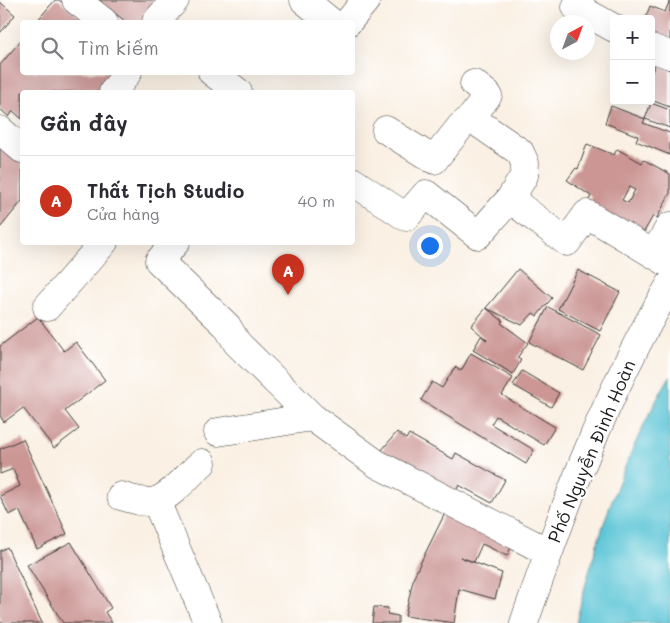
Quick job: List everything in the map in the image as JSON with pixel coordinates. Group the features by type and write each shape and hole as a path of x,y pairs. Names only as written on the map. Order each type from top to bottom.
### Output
{"main road":[{"path":"76,0 101,20"},
{"path":"158,20 175,0"},
{"path":"304,0 329,20"},
{"path":"350,20 366,0"},
{"path":"580,0 576,7 610,26"},
{"path":"655,49 670,55"},
{"path":"216,75 235,90"},
{"path":"386,130 434,160 461,126 471,118 488,95 474,84"},
{"path":"355,183 406,217 426,194 478,235 510,199 524,176 525,163 520,152 471,118"},
{"path":"0,130 20,147"},
{"path":"510,199 567,242 587,214 662,259 670,226"},
{"path":"47,307 99,245"},
{"path":"173,245 158,261 228,326 237,344 312,416 377,464 548,552"},
{"name":"Phố Nguyễn Đình Hoàn","path":"524,623 548,552 598,426 644,329 670,286"},
{"path":"218,432 312,416"},
{"path":"121,496 144,502 156,501 171,492 202,463"},
{"path":"156,501 208,623"}],"water":[{"path":"670,376 670,623 576,623 593,559 614,496 639,435"}],"building":[{"path":"55,0 59,0 83,20 38,20"},
{"path":"99,0 169,0 152,20 124,20"},
{"path":"670,0 670,50 655,44 655,15 647,15 650,6 665,12"},
{"path":"0,2 15,15 0,33"},
{"path":"20,41 20,75 113,75 101,90 20,90 20,117 13,111 9,117 0,109 0,65"},
{"path":"655,64 670,70 670,107 655,101"},
{"path":"655,104 670,110 670,128 645,119 650,105"},
{"path":"611,106 645,119 643,123 670,133 670,155 636,141 638,136 605,123"},
{"path":"0,144 20,161 20,203 0,228"},
{"path":"587,144 614,155 617,149 642,163 644,160 670,174 670,193 657,218 653,216 640,239 584,209 591,196 567,180 576,168 578,169","holes":["629,187 635,190 628,203 622,200"]},
{"path":"518,269 552,298 537,316 533,313 522,325 486,308"},
{"path":"578,270 620,292 600,331 558,309"},
{"path":"548,307 601,335 583,370 529,342"},
{"path":"486,308 503,321 501,323 528,343 517,358 521,360 513,374 473,350 481,336 487,340 471,326"},
{"path":"38,317 64,351 76,342 105,380 65,411 79,429 54,448 23,408 4,422 0,416 0,346"},
{"path":"471,353 513,378 502,395 555,427 544,445 496,416 491,424 534,450 526,464 421,400 432,382 442,388 455,367 461,371"},
{"path":"522,371 559,393 551,407 513,385"},
{"path":"397,432 406,439 409,434 453,459 456,453 505,480 492,503 459,485 452,499 376,457"},
{"path":"23,439 67,534 37,549 19,510 9,515 0,496 20,486 13,469 0,474 0,449"},
{"path":"449,505 515,538 507,556 482,544 474,562 460,557 502,573 495,599 459,589 454,623 405,616 414,576"},
{"path":"71,542 111,608 105,612 112,623 63,623 27,565"},
{"path":"7,547 42,623 0,623 0,551"},
{"path":"374,607 388,608 387,614 398,616 398,623 372,623"}],"place":[{"name":"Thất Tịch Studio","path":"288,295"}]}
